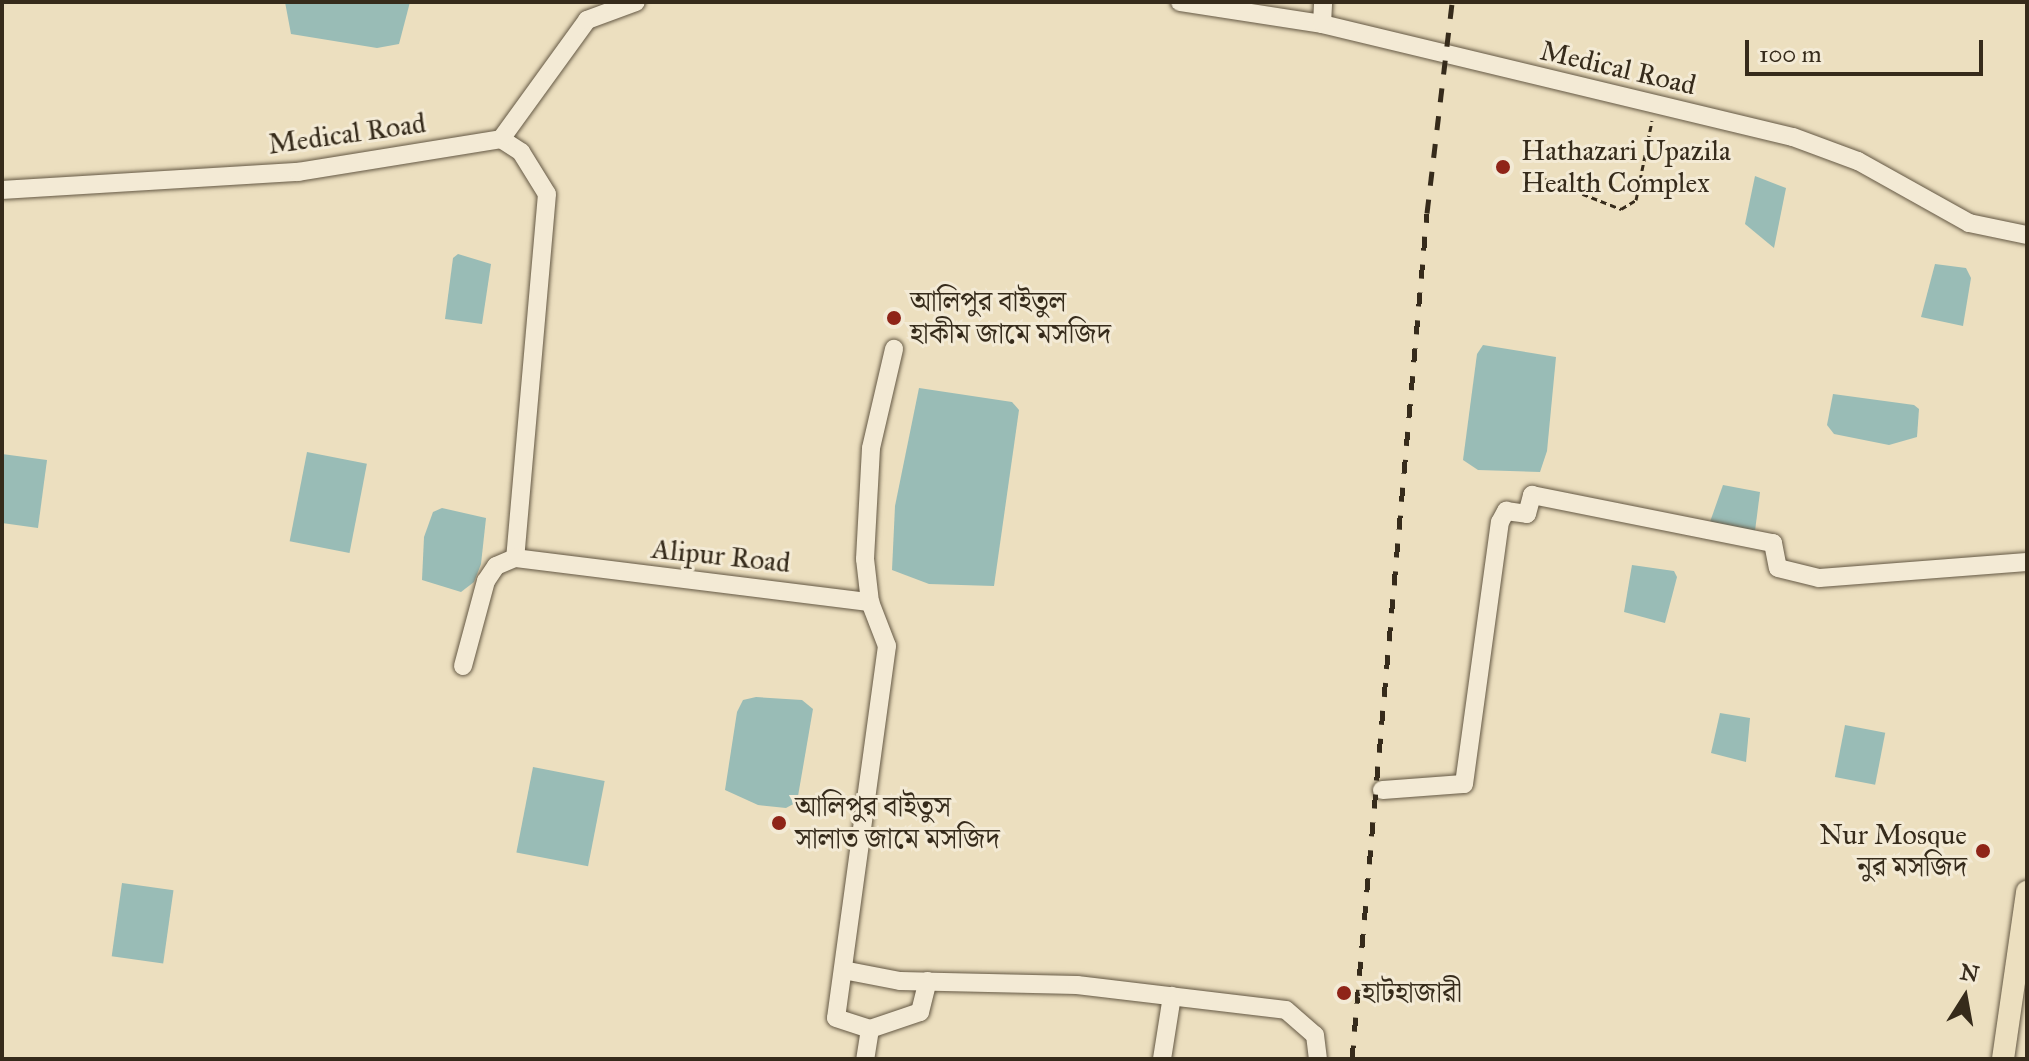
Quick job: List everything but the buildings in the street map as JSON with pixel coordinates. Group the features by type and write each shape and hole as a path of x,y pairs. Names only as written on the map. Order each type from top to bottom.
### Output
{"main road":[{"path":"2003,1059 2027,892"}],"street":[{"path":"463,666 486,581 496,566 515,558 547,194 521,152 501,139 587,11 636,2"},
{"name":"Medical Road","path":"1180,2 1322,24 1793,137 1858,161 1969,223 2027,235"},
{"path":"1322,24 1323,2"},
{"name":"Medical Road","path":"2,190 298,172 501,139"},
{"path":"894,349 871,448 865,559 870,602 887,646 836,1018 870,1029 920,1012 928,981"},
{"path":"1382,790 1464,784 1500,522 1506,511 1527,514 1532,495 1598,505 1666,526 1773,543 1778,568 1819,578 2027,562"},
{"name":"Alipur Road","path":"515,558 870,602"},
{"path":"843,970 928,981 1077,985 1286,1010 1315,1035 1318,1059"},
{"path":"1162,1059 1172,996"},
{"path":"865,1059 870,1029"}],"path":[{"path":"1545,179 1621,209 1636,200 1655,105"}],"water":[{"path":"285,2 410,2 399,44 377,48 291,34"},
{"path":"1755,176 1786,188 1774,248 1745,224"},
{"path":"458,254 491,264 482,324 445,319 453,258"},
{"path":"1935,264 1966,268 1971,278 1963,326 1921,317"},
{"path":"1483,345 1556,357 1547,451 1540,472 1478,470 1463,460 1477,354"},
{"path":"919,388 1012,402 1019,410 994,586 929,584 892,570 895,506"},
{"path":"1833,394 1914,405 1919,409 1917,437 1889,445 1834,434 1827,425"},
{"path":"307,452 367,464 350,553 290,541"},
{"path":"2,454 47,460 38,528 2,523"},
{"path":"1723,485 1760,492 1755,531 1710,522"},
{"path":"442,508 486,518 481,564 474,582 461,592 422,580 424,537 433,512"},
{"path":"1632,565 1674,571 1677,577 1665,623 1624,612"},
{"path":"756,697 802,700 813,709 797,802 786,808 758,805 725,790 737,712 743,700"},
{"path":"1720,713 1750,718 1746,762 1711,753"},
{"path":"1845,725 1885,733 1875,785 1835,777"},
{"path":"533,767 605,781 588,866 516,852"},
{"path":"122,883 173,890 163,964 112,956"}],"railway":[{"path":"1352,1059 1427,213 1452,2"}],"place":[{"name":"Hathazari Upazila Health Complex","path":"1503,167"},
{"name":"আলিপুর বাইতুল হাকীম জামে মসজিদ","path":"894,318"},
{"name":"আলিপুর বাইতুস সালাত জামে মসজিদ","path":"779,823"},
{"name":"Nur Mosque নুর মসজিদ","path":"1983,851"},
{"name":"হাটহাজারী","path":"1344,993"}]}
